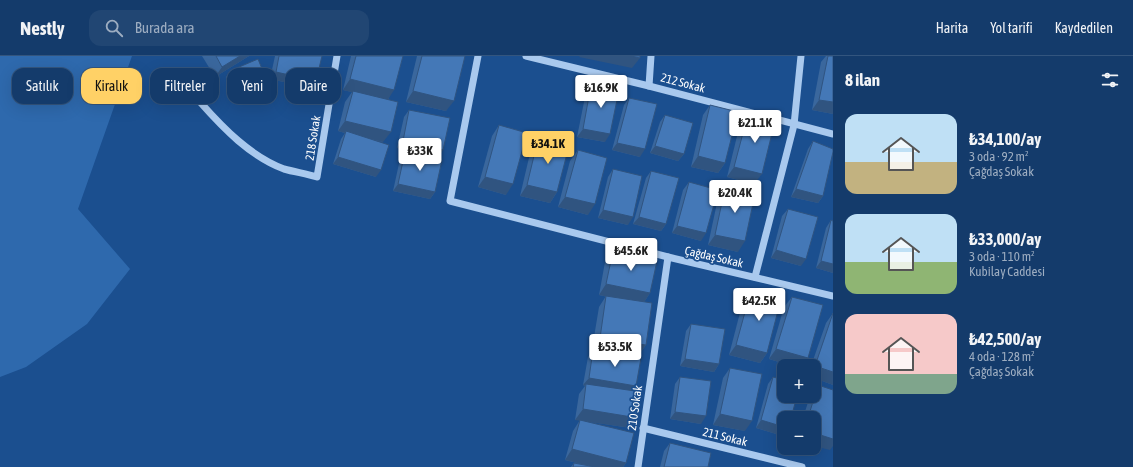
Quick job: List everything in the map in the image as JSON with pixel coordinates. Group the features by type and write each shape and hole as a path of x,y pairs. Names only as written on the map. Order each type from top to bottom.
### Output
{"street":[{"name":"218 Sokak","path":"202,104 219,123 252,152 285,169 317,177 337,56"},
{"name":"Çağdaş Sokak","path":"478,56 450,201 668,258 833,296"},
{"name":"212 Sokak","path":"526,56 649,86 833,134"},
{"path":"649,86 651,56"},
{"path":"755,277 794,125 801,56"},
{"name":"210 Sokak","path":"638,467 668,258"},
{"name":"211 Sokak","path":"643,428 802,467"}],"shaded area":[{"path":"0,56 132,56 128,68 81,68 81,104 115,104 78,209 130,269 87,324 26,367 0,377"}],"building":[{"path":"216,56 240,56 222,67"},
{"path":"279,56 322,56 319,68 285,68 285,74 277,72"},
{"path":"356,56 403,56 394,90 350,79"},
{"path":"422,56 465,56 454,101 413,91"},
{"path":"828,56 833,56 833,102 819,100"},
{"path":"258,59 262,68 237,68"},
{"path":"591,85 619,90 610,134 583,129"},
{"path":"353,91 398,102 391,132 345,121"},
{"path":"629,98 657,104 645,149 617,143"},
{"path":"710,105 738,112 725,163 698,156"},
{"path":"409,110 450,118 443,150 403,141"},
{"path":"748,114 775,121 762,174 734,167"},
{"path":"665,115 693,123 684,154 655,146"},
{"path":"499,125 527,133 513,184 485,177"},
{"path":"346,131 389,145 381,170 338,157"},
{"path":"538,139 569,146 557,192 527,185"},
{"path":"813,141 833,149 823,196 796,189"},
{"path":"578,150 607,158 595,204 565,197"},
{"path":"405,152 442,160 435,192 398,184"},
{"path":"613,169 642,176 633,217 603,210"},
{"path":"651,171 679,178 666,224 639,217"},
{"path":"689,182 718,190 706,233 677,226"},
{"path":"725,188 755,194 745,241 715,235"},
{"path":"788,209 818,217 806,259 776,250"},
{"path":"831,220 833,221 833,264 821,261"},
{"path":"613,251 657,261 650,293 606,284"},
{"path":"751,290 781,299 767,353 736,345"},
{"path":"606,296 652,303 646,345 600,338"},
{"path":"792,297 823,305 808,358 776,349"},
{"path":"833,313 833,372 821,368 821,359 817,359"},
{"path":"691,324 725,329 719,364 685,359"},
{"path":"593,350 641,358 636,386 589,378"},
{"path":"730,368 762,374 752,421 720,414"},
{"path":"680,377 711,381 706,416 675,412"},
{"path":"773,377 777,378 777,403 795,403 793,411 777,411 777,425 761,420"},
{"path":"586,384 642,392 638,418 583,409"},
{"path":"821,386 833,390 833,439 821,435 821,411 810,411 813,403 821,403"},
{"path":"580,420 634,433 626,463 572,449"},
{"path":"670,443 711,453 708,467 664,467"},
{"path":"574,463 595,467 573,467"}]}
